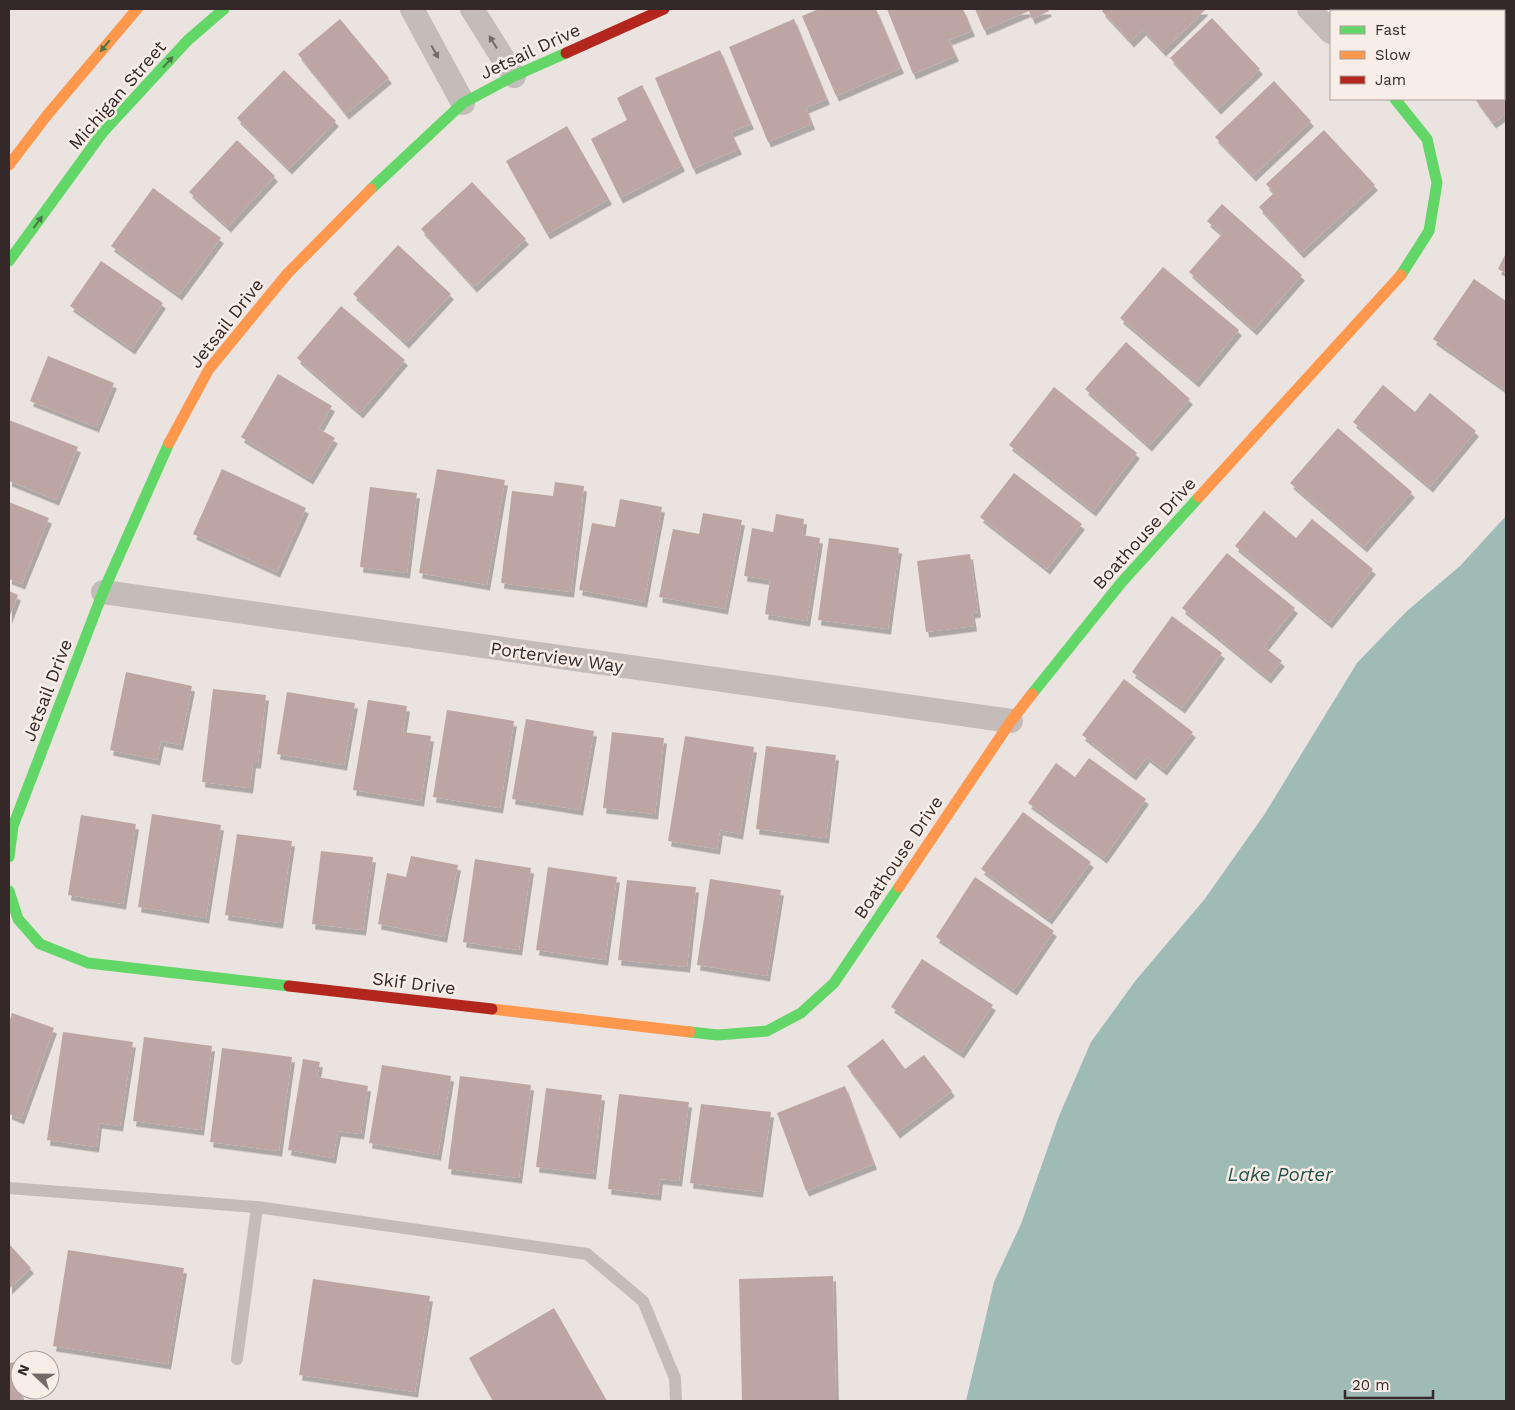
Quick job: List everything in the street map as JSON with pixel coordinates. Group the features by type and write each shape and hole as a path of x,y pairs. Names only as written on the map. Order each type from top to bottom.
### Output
{"street":[{"path":"9,166 48,114 137,9"},
{"name":"Michigan Street","path":"9,261 103,132 188,40 224,9"},
{"path":"412,9 463,103"},
{"path":"472,9 514,76"},
{"name":"Jetsail Drive","path":"9,857 13,826 103,592 160,461 209,369 287,274 368,192 463,103 514,76 664,9"},
{"path":"1309,9 1330,31"},
{"name":"Boathouse Drive","path":"834,983 1011,721 1121,583 1406,270 1429,231 1437,183 1427,139 1407,111 1396,100"},
{"name":"Porterview Way","path":"103,592 1011,721"},
{"name":"Skif Drive","path":"9,892 18,919 40,944 88,963 718,1035 767,1031 802,1014 834,983"}],"lane":[{"path":"9,1188 257,1207 586,1254 643,1301 675,1378 676,1401"},
{"path":"237,1359 257,1207"}],"water":[{"name":"Lake Porter","path":"1506,516 1506,1401 966,1401 994,1282 1021,1224 1059,1116 1091,1042 1136,980 1204,900 1264,815 1357,663 1407,611 1460,566"}],"building":[{"path":"819,9 876,9 901,68 836,96 802,16"},
{"path":"887,9 963,9 972,31 949,40 956,56 913,74"},
{"path":"975,9 1048,9 1049,11 1032,19 1029,11 984,30"},
{"path":"1104,9 1205,10 1163,51 1143,30 1131,42 1102,11"},
{"path":"1493,9 1494,10 1422,10"},
{"path":"1212,18 1260,69 1218,109 1170,58"},
{"path":"340,19 389,78 346,114 298,54"},
{"path":"794,19 827,99 806,108 812,124 768,142 729,47"},
{"path":"720,50 751,124 731,132 739,149 693,169 655,78"},
{"path":"1505,51 1506,114 1493,123 1476,100 1505,100"},
{"path":"284,70 336,121 289,169 237,118"},
{"path":"1274,81 1311,121 1253,176 1215,137"},
{"path":"642,85 682,166 620,198 591,139 627,120 617,98"},
{"path":"567,126 609,199 547,234 506,161"},
{"path":"1324,130 1375,185 1301,253 1259,207 1274,193 1266,184"},
{"path":"237,140 275,176 228,227 189,192"},
{"path":"472,182 526,239 474,287 421,229"},
{"path":"153,188 221,238 179,295 111,246"},
{"path":"1222,204 1302,275 1254,330 1189,272 1222,234 1207,221"},
{"path":"398,245 451,294 406,343 353,294"},
{"path":"1506,253 1506,273 1498,269"},
{"path":"101,261 163,303 132,349 70,306"},
{"path":"1163,267 1239,330 1196,382 1120,318"},
{"path":"1474,279 1506,301 1506,390 1433,339"},
{"path":"341,306 405,360 360,413 297,358"},
{"path":"1126,342 1190,399 1149,446 1085,389"},
{"path":"48,356 114,383 96,427 30,401"},
{"path":"278,374 332,406 319,429 335,438 310,479 241,437"},
{"path":"1383,385 1415,412 1430,393 1476,431 1430,487 1353,422"},
{"path":"1054,387 1137,453 1093,511 1009,445"},
{"path":"9,420 78,447 56,500 9,481"},
{"path":"1338,428 1412,492 1364,547 1290,483"},
{"path":"222,469 306,508 277,572 193,534"},
{"path":"437,469 505,480 487,585 419,573"},
{"path":"1014,473 1082,524 1047,569 980,517"},
{"path":"555,482 584,486 571,592 501,583 512,491 553,496"},
{"path":"370,487 417,493 407,573 360,567"},
{"path":"620,499 662,507 644,602 579,590 592,523 615,527"},
{"path":"9,502 49,518 22,584 9,579"},
{"path":"1264,511 1296,538 1312,519 1373,569 1329,623 1235,546"},
{"path":"703,513 742,520 725,609 659,597 673,529 699,534"},
{"path":"776,514 804,519 802,535 820,538 807,621 765,614 770,580 744,576 752,528 773,532"},
{"path":"829,538 899,548 888,629 818,620"},
{"path":"1227,553 1295,608 1264,647 1282,661 1268,678 1182,608"},
{"path":"970,554 978,612 972,613 974,626 926,632 917,561"},
{"path":"9,591 18,595 9,618"},
{"path":"1172,616 1222,653 1182,708 1132,672"},
{"path":"126,672 192,686 180,745 161,741 157,760 110,750"},
{"path":"1124,679 1193,732 1164,770 1147,757 1133,775 1082,735"},
{"path":"213,689 266,695 258,763 253,763 250,788 202,782"},
{"path":"287,692 355,703 344,765 277,754"},
{"path":"368,700 407,706 403,732 431,736 421,801 353,790"},
{"path":"447,710 514,721 500,808 433,797"},
{"path":"526,719 594,731 580,810 512,799"},
{"path":"612,732 664,738 655,814 603,808"},
{"path":"685,736 754,747 740,834 720,830 717,849 668,841"},
{"path":"766,746 836,755 826,838 756,829"},
{"path":"1089,758 1146,799 1104,858 1028,803 1056,763 1075,777"},
{"path":"1023,812 1091,862 1049,919 981,869"},
{"path":"152,814 221,825 206,918 138,907"},
{"path":"81,815 136,824 123,904 68,895"},
{"path":"237,834 292,841 280,923 225,915"},
{"path":"321,851 373,857 363,930 312,924"},
{"path":"411,856 458,865 444,937 378,924 387,873 406,877"},
{"path":"475,859 531,868 519,950 463,942"},
{"path":"548,867 617,877 605,960 536,950"},
{"path":"975,877 1054,931 1014,990 936,937"},
{"path":"710,879 781,890 767,976 697,965"},
{"path":"627,880 696,887 687,967 618,960"},
{"path":"922,959 993,1005 961,1053 891,1007"},
{"path":"12,1013 54,1028 21,1119 9,1114 9,1023"},
{"path":"63,1032 133,1042 120,1126 99,1123 96,1147 47,1140"},
{"path":"144,1037 212,1046 201,1130 133,1121"},
{"path":"883,1039 905,1069 924,1055 952,1091 897,1133 847,1066"},
{"path":"222,1048 292,1057 279,1151 210,1142"},
{"path":"303,1059 320,1062 317,1077 368,1086 361,1134 338,1131 333,1158 288,1150"},
{"path":"382,1065 451,1076 438,1155 369,1143"},
{"path":"460,1076 531,1085 519,1178 448,1169"},
{"path":"845,1086 874,1164 806,1191 777,1113"},
{"path":"546,1088 602,1095 593,1174 536,1167"},
{"path":"619,1094 689,1102 679,1181 660,1179 658,1195 608,1189"},
{"path":"701,1104 771,1112 760,1192 690,1183"},
{"path":"9,1244 31,1268 9,1289"},
{"path":"68,1250 184,1268 168,1364 53,1346"},
{"path":"833,1276 836,1401 742,1401 739,1279"},
{"path":"313,1279 430,1296 415,1392 299,1375"},
{"path":"554,1308 607,1401 493,1401 469,1358"},
{"path":"9,1363 10,1400 23,1401 9,1401"}],"traffic: fast":[{"path":"9,261 103,132 188,40 224,9"},
{"path":"371,189 463,103 514,76 566,53"},
{"path":"1396,100 1427,139 1437,183 1429,231 1401,275"},
{"path":"9,857 13,826 103,592 169,443"},
{"path":"1032,694 1121,583 1199,497"},
{"path":"690,1032 718,1035 767,1031 801,1013 834,983 899,887"},
{"path":"9,891 18,919 40,944 88,963 289,986"}],"traffic: slow":[{"path":"9,165 48,114 137,9"},
{"path":"169,443 209,369 287,274 371,189"},
{"path":"1199,497 1401,275"},
{"path":"899,887 1011,721 1032,694"},
{"path":"492,1009 690,1032"}],"traffic: jam":[{"path":"566,53 664,9"},
{"path":"289,986 492,1009"}]}
